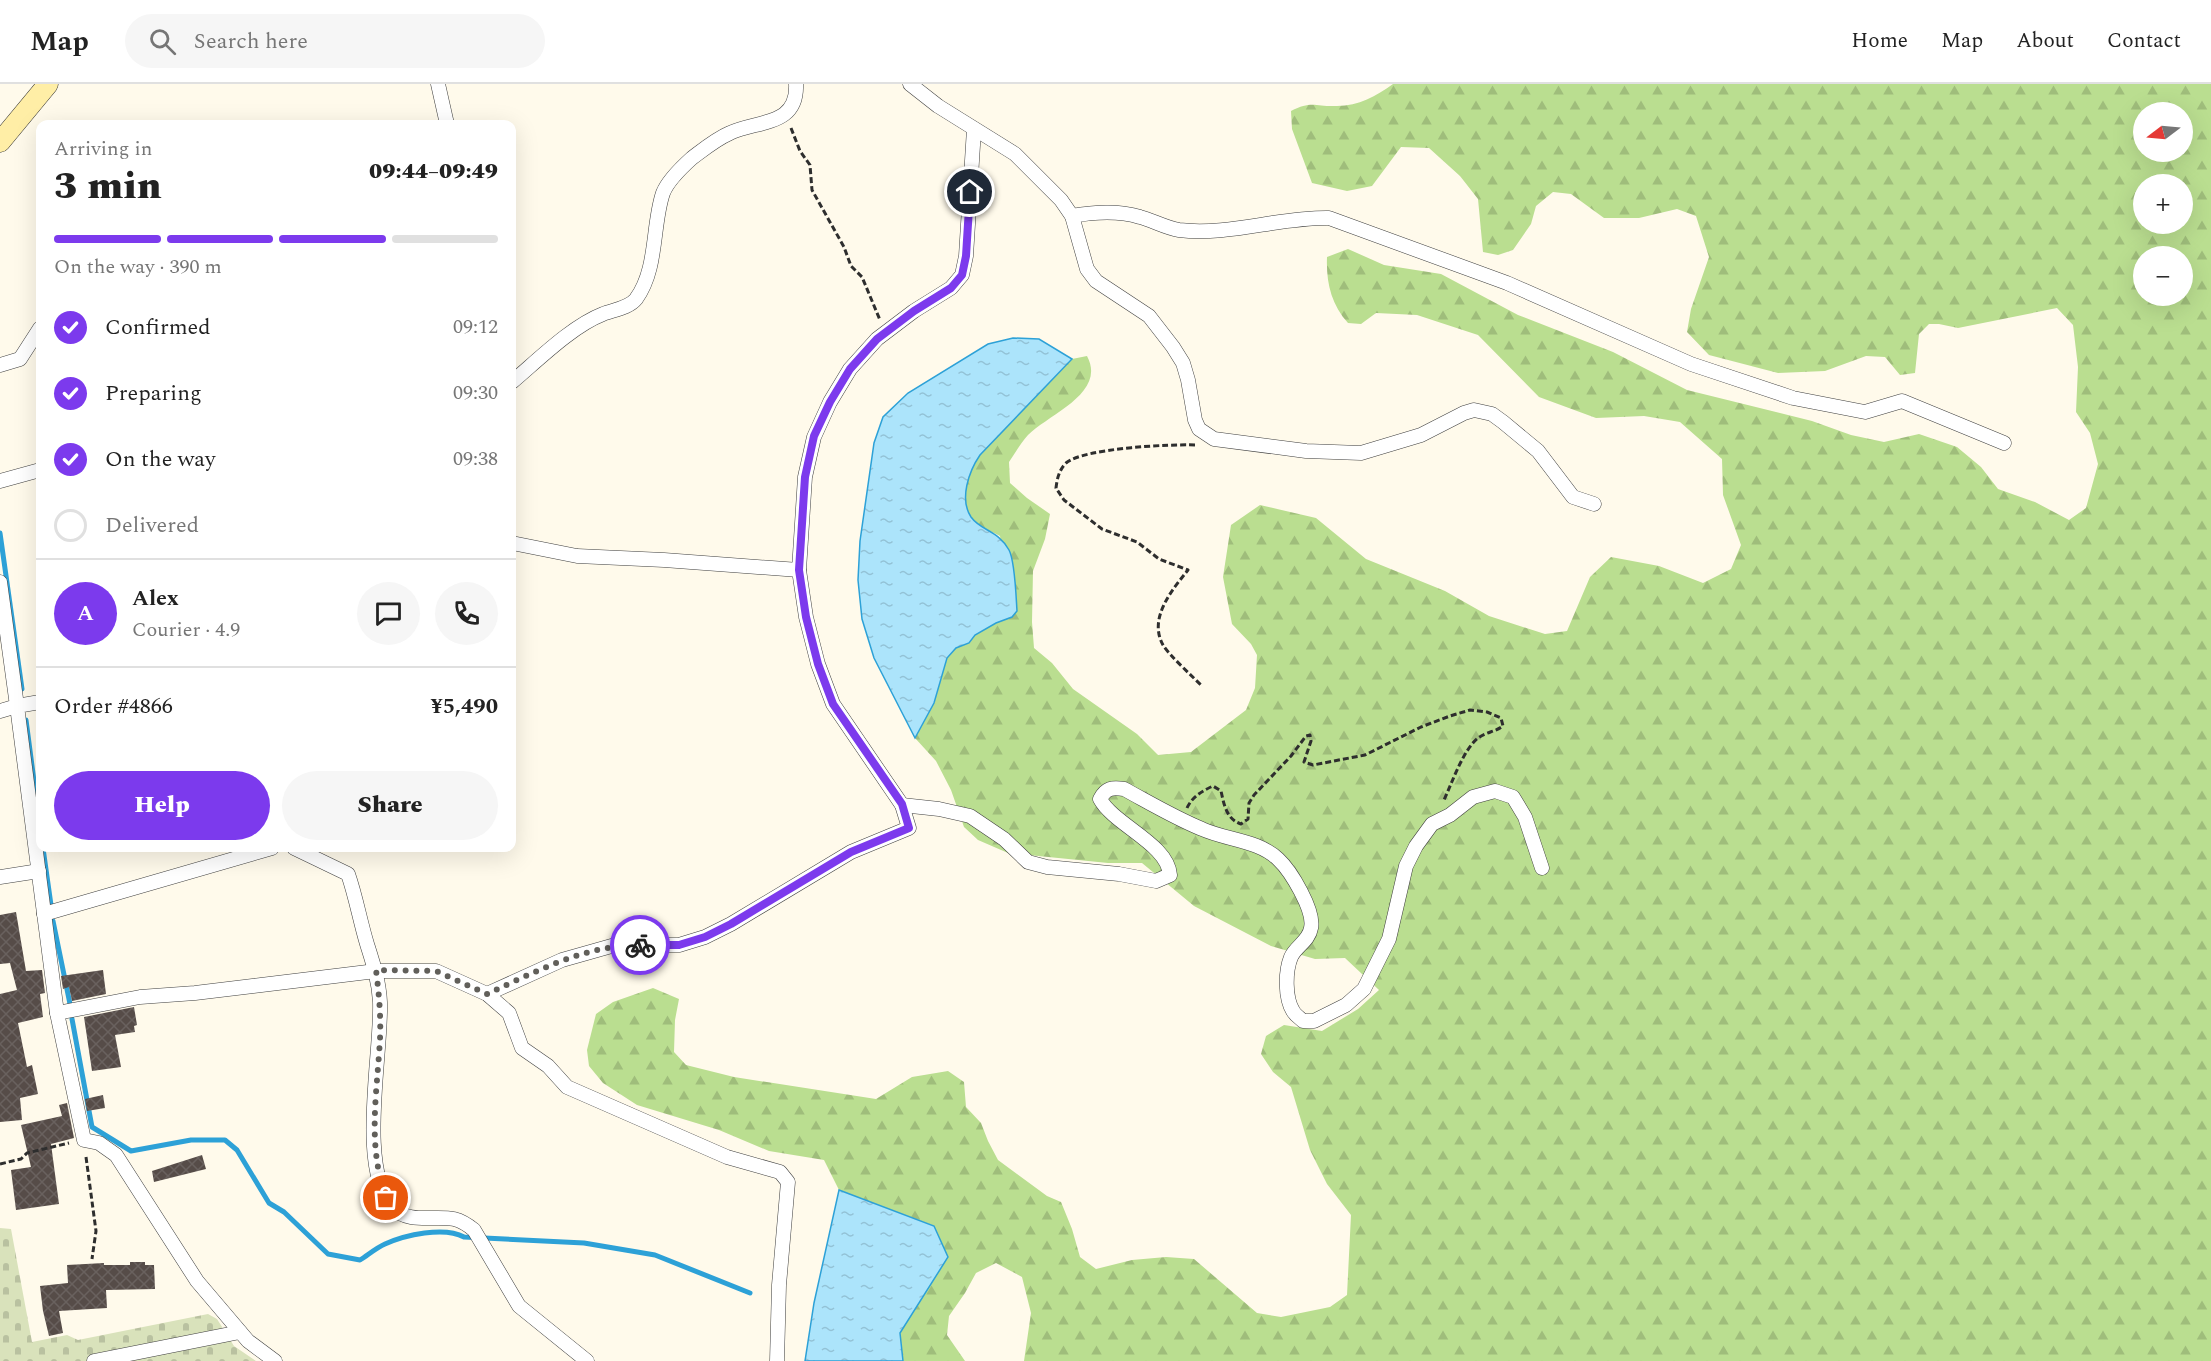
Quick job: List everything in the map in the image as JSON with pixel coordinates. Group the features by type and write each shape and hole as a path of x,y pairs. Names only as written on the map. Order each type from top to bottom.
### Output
{"main road":[{"path":"0,142 48,84"}],"street":[{"path":"438,84 446,120"},
{"path":"516,379 585,322 634,301 641,289 653,255 663,192 672,179 691,160 716,141 732,132 774,120 785,114 793,105 796,84"},
{"path":"910,84 938,106 1015,154 1061,200 1071,216 1087,269 1096,281 1149,316 1173,346 1183,363 1195,420 1205,435 1214,439 1306,451 1361,453 1421,435 1474,410 1492,414 1503,422 1538,451 1573,497 1594,504"},
{"path":"487,994 562,960 615,945 679,945 705,937 731,924 851,852 909,828 902,804 833,704 818,664 806,617 799,570 805,477 814,436 830,402 850,369 886,333 914,311 951,288 962,275 966,256 974,129"},
{"path":"1071,216 1097,211 1137,216 1178,230 1234,229 1306,217 1329,218 1507,283 1691,364 1793,398 1865,412 1902,401 2004,443"},
{"path":"0,364 20,359 36,334"},
{"path":"0,481 36,471"},
{"path":"516,544 577,556 799,570"},
{"path":"0,582 36,848"},
{"path":"0,711 36,703"},
{"path":"902,804 970,816 1004,838 1028,862 1047,867 1119,874 1156,881 1170,875 1169,867 1160,854 1106,809 1100,799 1104,792 1113,787 1124,789 1204,831 1268,851 1280,861 1292,877 1311,914 1312,925 1309,936 1291,956 1288,971 1288,997 1293,1011 1303,1021 1314,1021 1346,1005 1364,989 1389,939 1406,866 1416,846 1432,824 1450,815 1473,797 1495,791 1513,797 1525,817 1542,868"},
{"path":"36,852 57,1013 84,1140 99,1143 116,1155 196,1281 248,1341 275,1361"},
{"path":"44,914 258,852"},
{"path":"302,852 348,874 376,970 380,1000 380,1039 373,1134 375,1160 386,1198 395,1210 408,1216 452,1218 463,1222 478,1235 519,1306 587,1361"},
{"path":"0,877 39,871"},
{"path":"57,1013 140,997 195,993 376,970 436,971 487,994 509,1014 522,1048 548,1066 567,1087 727,1157 780,1172 788,1182 779,1285 777,1361"},
{"path":"94,1361 240,1332"}],"path":[{"path":"785,114 800,151 810,165 812,190 844,247 851,266 862,277 886,333"},
{"path":"1202,686 1163,645 1159,625 1162,607 1188,570 1159,559 1137,542 1102,529 1064,500 1056,488 1058,475 1066,463 1084,454 1152,445 1195,445 1205,435"},
{"path":"1182,821 1190,802 1200,792 1213,786 1221,791 1224,807 1232,821 1240,824 1248,819 1250,803 1254,795 1291,756 1306,736 1310,735 1311,741 1304,762 1313,765 1365,755 1421,727 1470,710 1487,712 1501,718 1503,726 1496,731 1482,735 1468,749 1432,824"},
{"path":"0,1164 21,1159 27,1153 84,1140"},
{"path":"86,1157 96,1231 92,1259"}],"green space":[{"path":"1393,84 2211,84 2211,1361 1024,1361 1031,1313 1022,1277 996,1263 976,1273 949,1316 947,1335 965,1361 903,1361 900,1333 922,1297 934,1226 839,1190 824,1160 769,1151 719,1130 637,1105 603,1083 589,1066 587,1050 596,1014 613,1002 653,988 679,999 675,1020 674,1052 686,1065 734,1077 876,1099 912,1077 948,1071 964,1082 966,1107 981,1123 998,1160 1047,1196 1061,1202 1080,1257 1096,1269 1132,1260 1166,1257 1194,1259 1257,1313 1281,1317 1330,1307 1347,1295 1351,1215 1327,1184 1310,1150 1291,1087 1273,1072 1261,1054 1266,1036 1284,1025 1322,1031 1358,1009 1379,990 1345,958 1315,959 1271,946 1194,906 1142,863 1108,863 1008,853 978,840 964,827 951,790 936,761 915,738 934,703 947,658 956,648 969,643 975,635 1012,617 1000,536 978,523 968,511 965,494 972,469 980,455 1072,359 1087,356 1091,369 1089,381 1083,392 1028,435 1009,462 1010,483 1050,514 1045,539 1033,571 1034,648 1052,663 1073,689 1137,734 1158,755 1191,752 1246,710 1255,688 1257,655 1251,644 1232,624 1223,577 1231,525 1260,505 1316,518 1366,559 1445,591 1489,616 1545,634 1567,631 1590,577 1611,557 1659,566 1703,583 1731,569 1741,545 1723,495 1722,459 1680,422 1644,416 1596,418 1539,397 1478,335 1417,315 1376,313 1361,324 1348,323 1334,300 1329,284 1327,257 1348,249 1384,265 1441,274 1518,315 1613,352 1687,390 1812,421 1851,435 1884,442 1919,434 1957,447 1981,467 1998,489 2035,502 2069,520 2086,508 2098,464 2090,433 2076,412 2078,367 2073,325 2057,308 1958,328 1929,324 1919,334 1915,373 1900,375 1885,357 1866,356 1825,371 1778,373 1709,355 1687,332 1691,309 1709,257 1696,216 1677,209 1639,218 1604,218 1571,194 1553,192 1536,206 1531,224 1513,250 1498,255 1483,252 1478,199 1460,176 1429,148 1401,147 1372,186 1347,191 1312,183 1292,129 1291,111 1309,105 1353,104 1374,96"},
{"path":"0,1228 11,1229 32,1342 67,1335 78,1340 208,1314 217,1319 234,1346 256,1361 0,1361"}],"water":[{"path":"1013,338 1039,339 1072,359 980,455 967,485 967,510 971,517 1000,538 1011,555 1017,611 1012,617 975,635 969,643 956,648 947,658 934,703 915,738 874,658 862,619 858,580 860,541 874,443 883,417 908,393 988,344"},
{"path":"839,1190 934,1226 948,1257 900,1333 903,1361 805,1361 814,1303"}],"building":[{"path":"16,912 26,971 42,970 45,993 40,994 43,1017 18,1023 27,1067 32,1065 38,1094 20,1098 22,1120 0,1122 0,994 17,990 10,963 0,964 0,915"},
{"path":"103,970 106,994 72,1001 69,987 63,989 61,976"},
{"path":"134,1007 137,1025 134,1026 135,1032 115,1035 121,1067 92,1071 84,1017"},
{"path":"103,1095 105,1108 87,1111 85,1099"},
{"path":"67,1103 74,1138 51,1144 59,1204 16,1210 11,1170 31,1167 21,1125 62,1116 59,1105"},
{"path":"202,1155 206,1169 154,1182 152,1171"},
{"path":"130,1262 145,1262 145,1265 154,1265 155,1289 106,1290 107,1308 59,1311 63,1333 49,1336 40,1286 68,1283 67,1265 104,1263 104,1265 130,1265"}],"waterway":[{"path":"0,533 22,689"},
{"path":"26,720 36,796"},
{"path":"44,852 51,905"},
{"path":"53,921 70,1004"},
{"path":"72,1019 92,1127 131,1151 191,1140 225,1140 237,1150 269,1203 284,1212 328,1254 360,1260 378,1247 393,1241 435,1232 446,1232 464,1237 584,1243 655,1255 750,1293"}],"way so far":[{"path":"386,1198 375,1160 373,1134 380,1039 380,1000 376,970 436,971 487,994 562,960 615,945 640,945"}],"route":[{"path":"640,945 679,945 705,937 731,924 851,852 909,828 902,804 833,704 818,664 806,617 799,570 805,477 814,436 830,402 850,369 877,339 914,311 951,288 962,275 966,256 970,192"}]}
